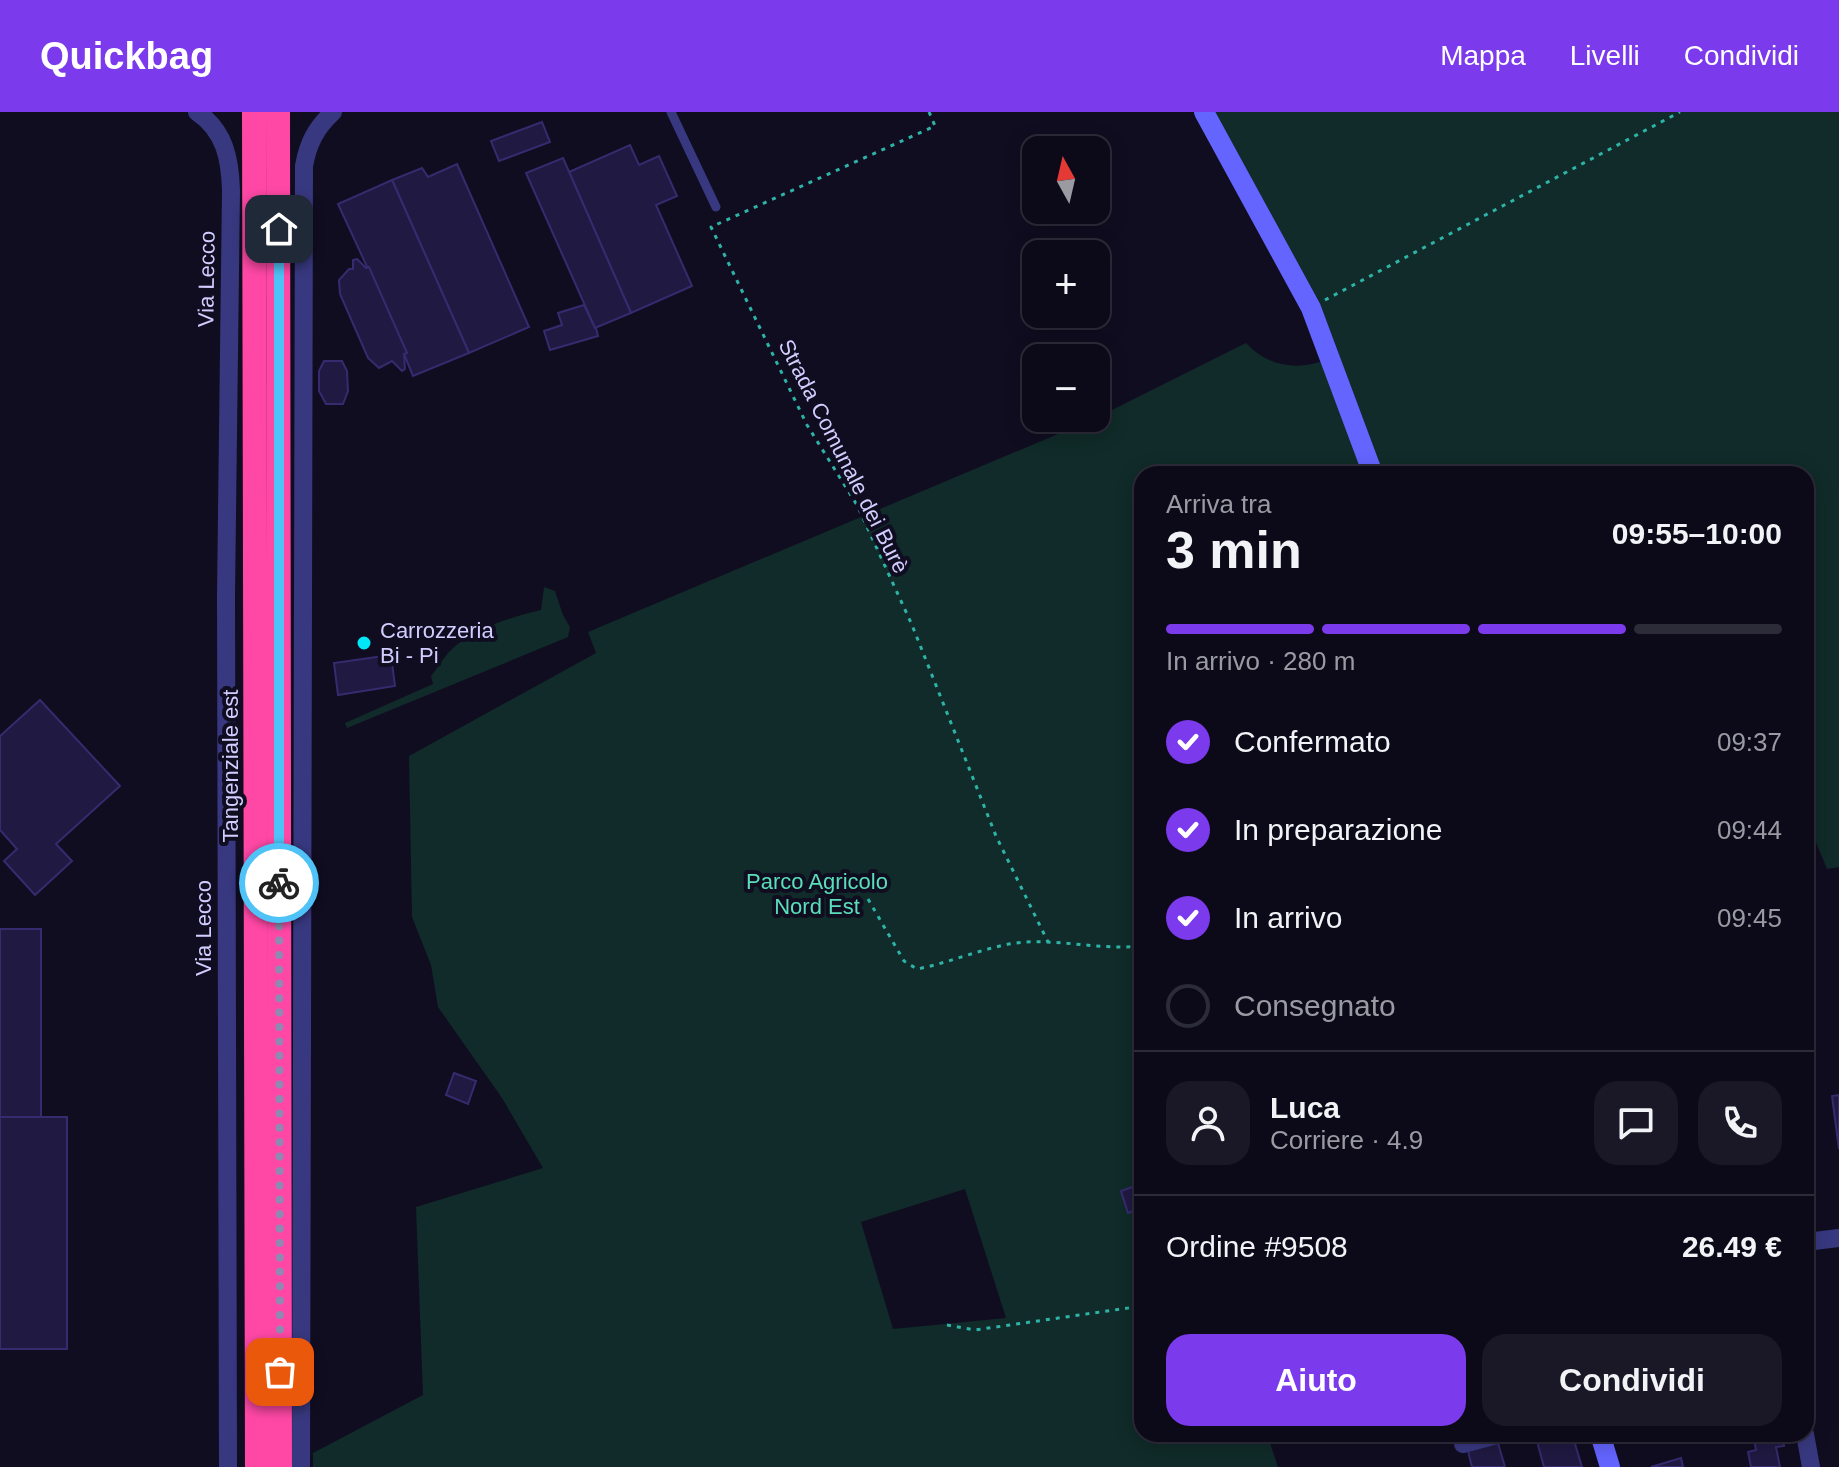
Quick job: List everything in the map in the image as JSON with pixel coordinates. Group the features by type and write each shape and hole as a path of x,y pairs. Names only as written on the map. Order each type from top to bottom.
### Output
{"highway":[{"name":"Tangenziale est","path":"254,112 257,1467"},
{"path":"278,112 280,1467"}],"street":[{"name":"Via Lecco","path":"197,112 212,126 225,146 231,190 226,595 228,1467"},
{"path":"301,1467 304,166 316,129 333,112"},
{"path":"1204,112 1311,308 1370,466"},
{"path":"1814,1241 1839,1238"},
{"path":"1463,1444 1470,1442"},
{"path":"1602,1442 1610,1467"},
{"path":"1806,1442 1811,1467"}],"lane":[{"path":"671,112 716,207"}],"path":[{"name":"Strada Comunale dei Burè","path":"929,112 935,126 711,227 807,425 857,505 912,625 996,836 1048,942"},
{"path":"1311,308 1680,112"},
{"path":"868,899 904,961 917,969 1023,942 1082,947 1134,946"},
{"path":"947,1325 975,1330 1134,1307"}],"green space":[{"name":"Parco Agricolo Nord Est","path":"1210,112 1839,112 1839,867 1827,869 1814,837 1814,466 1134,466 1134,1442 1270,1442 1278,1467 313,1467 313,1453 423,1395 416,1207 543,1168 502,1098 438,1007 431,965 412,917 409,756 596,653 588,632 1063,432 1110,432 1110,411 1246,343 1267,359 1279,363 1303,365 1339,354 1322,309","holes":["965,1189 1006,1318 893,1329 861,1222"]},
{"path":"544,587 555,591 570,627 568,637 347,728 345,723 433,684 431,676 445,657 469,636 505,620 541,610"}],"building":[{"path":"542,122 550,142 499,161 491,141"},
{"path":"630,145 639,165 659,156 677,196 656,205 692,286 631,313 569,172"},
{"path":"563,158 631,313 595,328 526,173"},
{"path":"457,164 529,327 469,353 392,180 422,168 428,177"},
{"path":"392,180 469,353 413,376 404,354 407,353 338,204"},
{"path":"357,259 366,268 369,267 407,353 404,354 405,369 402,371 392,361 379,368 368,358 340,294 339,280 349,269 353,269 353,260"},
{"path":"584,305 598,336 550,350 544,331 562,325 558,313"},
{"path":"324,361 342,361 347,371 348,391 343,404 326,404 319,391 319,371"},
{"path":"391,655 395,686 338,695 334,663"},
{"path":"40,700 120,786 56,844 72,861 35,895 4,861 17,849 0,830 0,736"},
{"path":"0,929 41,929 41,1117 0,1117"},
{"path":"454,1073 476,1081 468,1104 446,1095"},
{"path":"1839,1095 1839,1149 1832,1096"},
{"path":"0,1117 67,1117 67,1349 0,1349"},
{"path":"1134,1186 1134,1211 1128,1213 1121,1191"},
{"path":"1537,1442 1574,1442 1582,1467 1544,1467"},
{"path":"1754,1442 1783,1442 1784,1446 1776,1447 1780,1467 1751,1467 1748,1452 1756,1450"},
{"path":"1498,1443 1505,1467 1472,1467 1468,1451"},
{"path":"1681,1458 1683,1467 1651,1467"}],"way so far":[{"path":"279,883 280,1372"}],"place":[{"name":"Carrozzeria Bi - Pi","path":"364,643"}],"route":[{"path":"279,229 279,883"}]}
